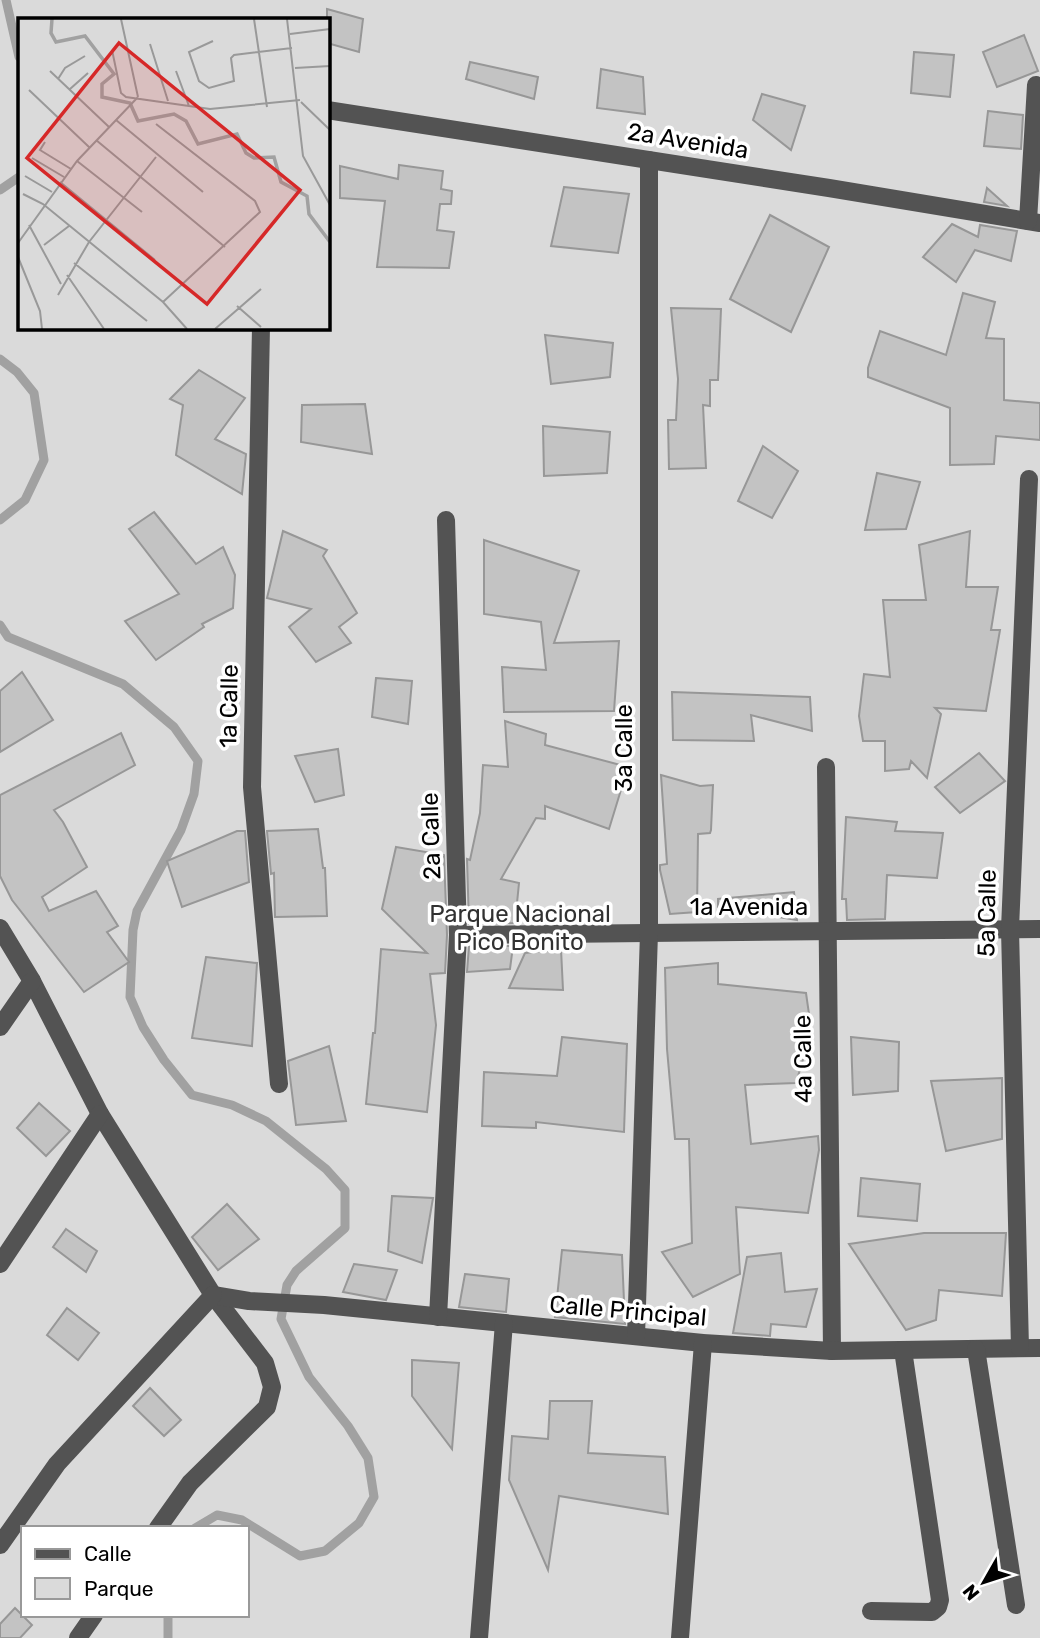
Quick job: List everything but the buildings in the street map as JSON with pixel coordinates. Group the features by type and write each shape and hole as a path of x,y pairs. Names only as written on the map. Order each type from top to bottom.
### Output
{"street":[{"path":"1034,222 1036,85"},
{"name":"2a Avenida","path":"329,110 1034,222"},
{"name":"3a Calle","path":"636,1336 649,933 649,160"},
{"name":"1a Calle","path":"261,329 252,787 279,1084"},
{"name":"5a Calle","path":"1020,1348 1010,929 1029,479"},
{"name":"2a Calle","path":"439,1317 458,935 446,520"},
{"name":"4a Calle","path":"826,767 832,1351"},
{"path":"0,928 32,981 100,1114 213,1295 265,1363 272,1387 267,1407 190,1483 159,1526"},
{"name":"1a Avenida","path":"458,935 1040,929"},
{"path":"0,1027 32,981"},
{"path":"0,1264 100,1114"},
{"path":"0,1545 57,1464 213,1295"},
{"name":"Calle Principal","path":"213,1295 249,1301 324,1305 703,1343 832,1351 1040,1349"},
{"path":"479,1638 504,1323"},
{"path":"680,1638 703,1343"},
{"path":"976,1349 1016,1605"},
{"path":"871,1611 932,1612 938,1607 940,1600 903,1350"},
{"path":"78,1638 93,1617"}],"green space":[{"name":"Parque Nacional Pico Bonito","path":"0,0 1040,0 1040,1638 0,1638"}],"waterway":[{"path":"6,0 18,53"},
{"path":"0,190 18,178"},
{"path":"0,359 17,372 34,393 44,460 25,500 0,520"},
{"path":"0,625 8,637 123,684 174,727 198,761 194,794 181,830 137,911 133,930 130,997 143,1027 164,1060 192,1095 232,1105 266,1121 326,1169 345,1190 345,1228 296,1271 287,1285 281,1319 309,1377 348,1426 368,1458 374,1497 359,1523 325,1551 300,1556 242,1520 217,1515 198,1526"},
{"path":"168,1617 168,1638"}]}
